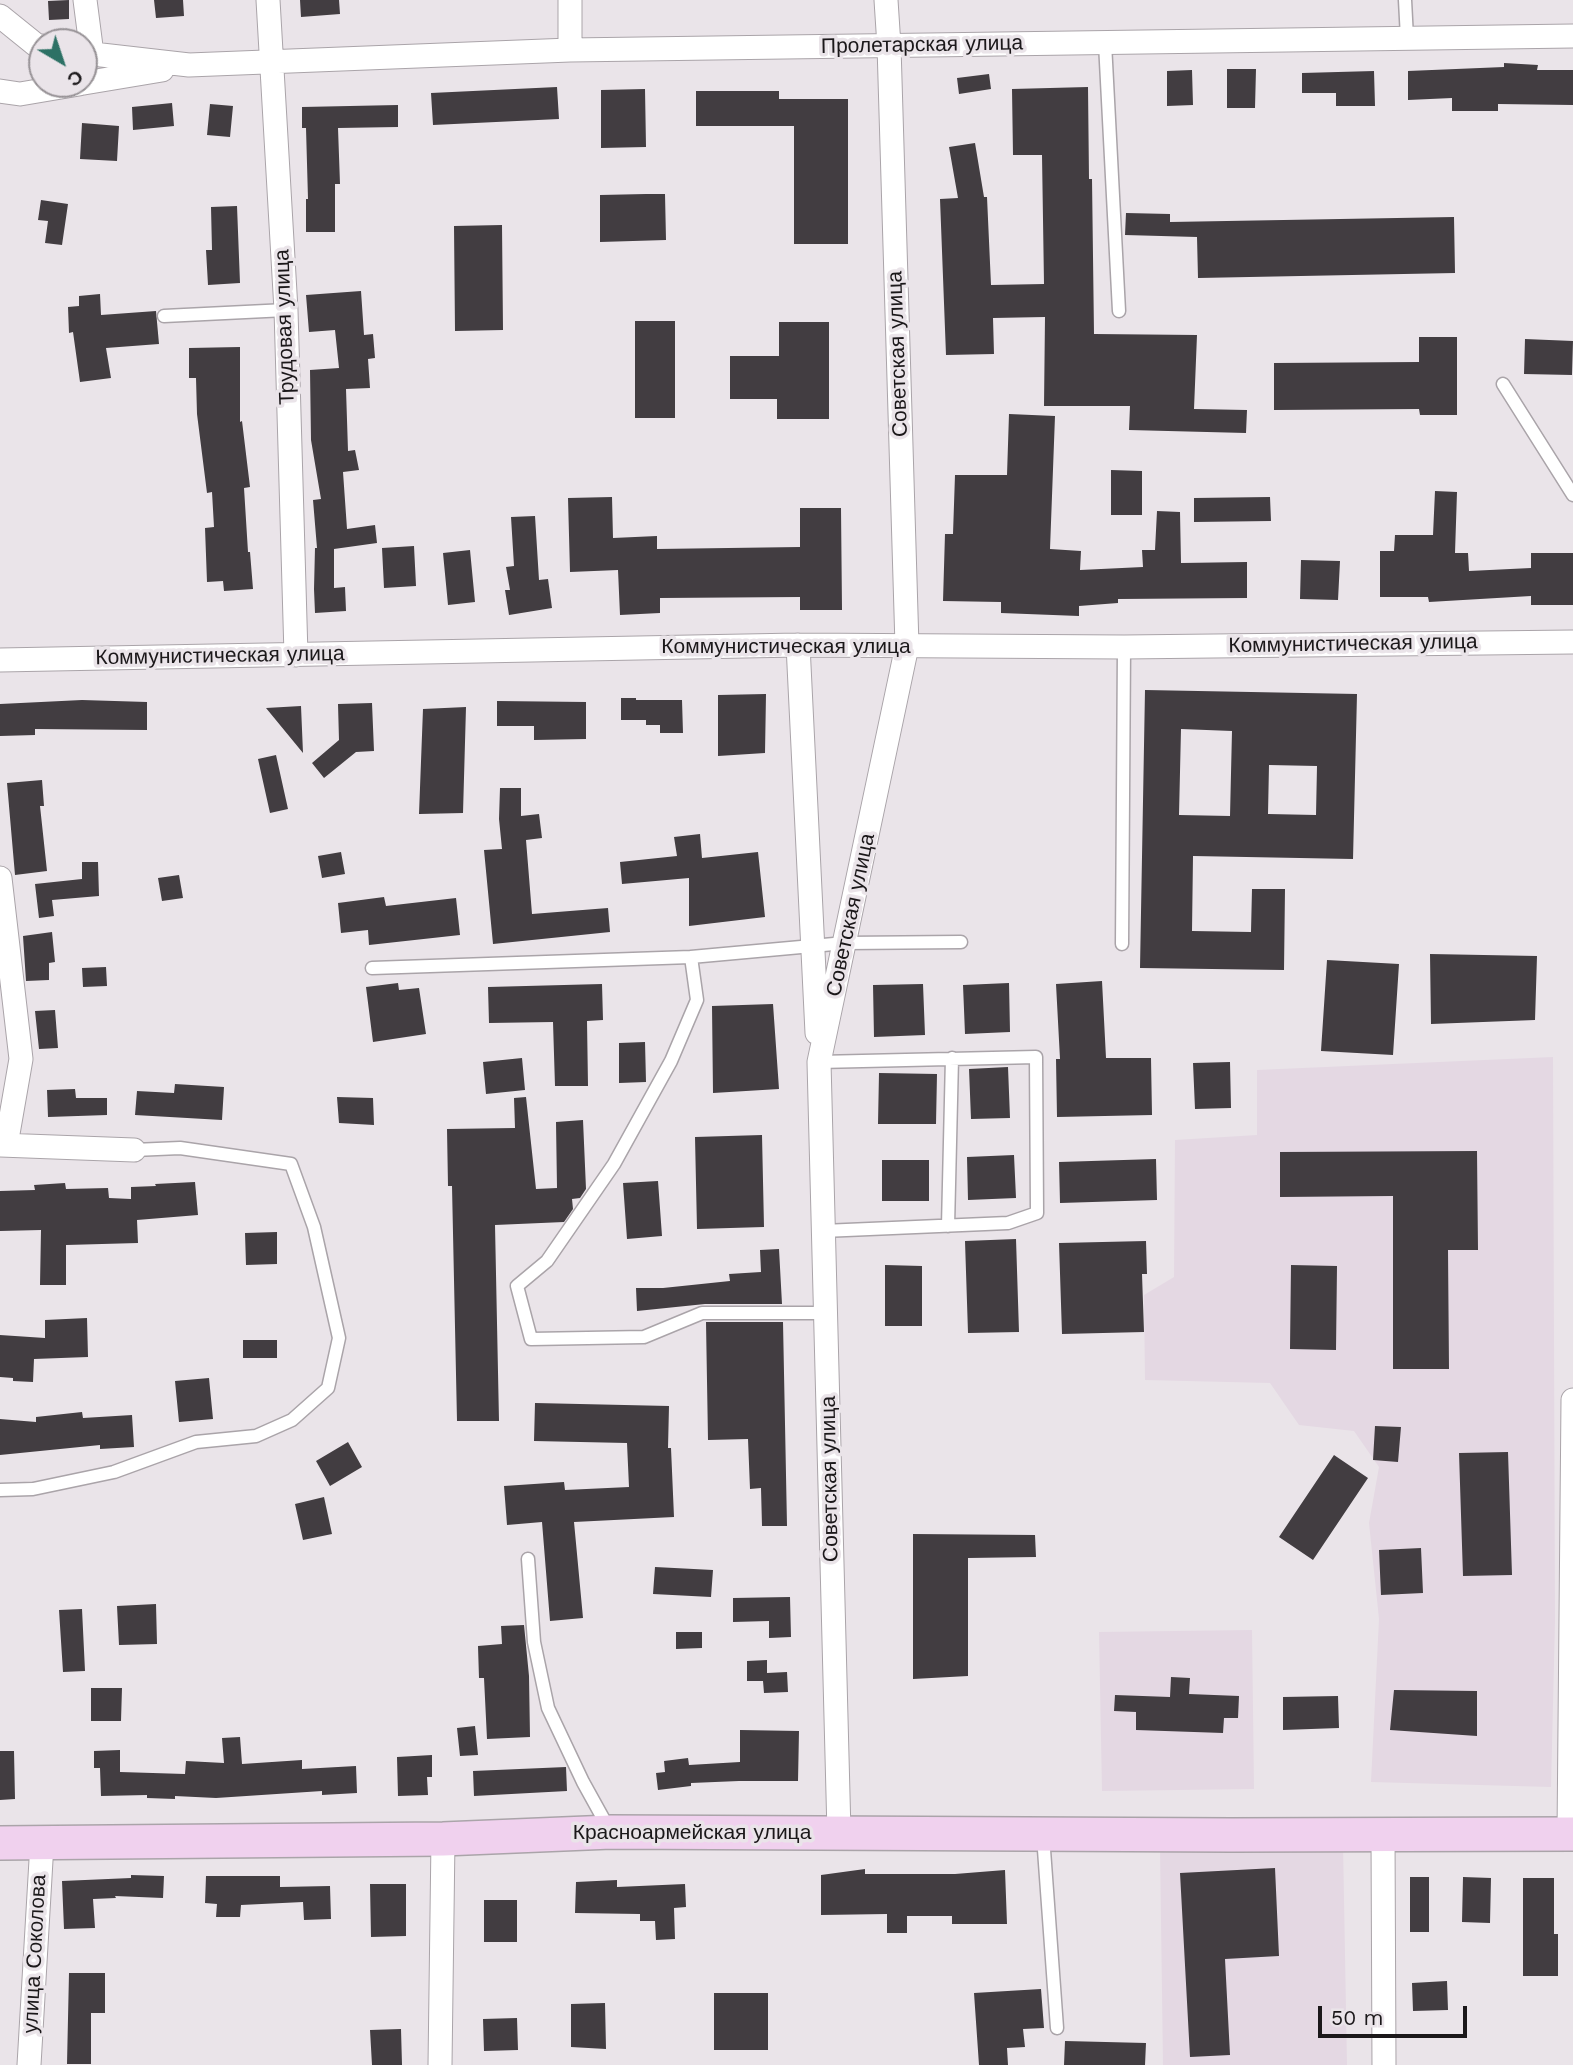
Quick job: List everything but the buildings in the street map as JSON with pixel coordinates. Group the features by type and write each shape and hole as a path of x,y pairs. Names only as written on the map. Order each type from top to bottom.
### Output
{"main road":[{"name":"Красноармейская улица","path":"0,1843 443,1839 611,1832 1571,1834"}],"street":[{"path":"85,0 87,28"},
{"name":"Трудовая улица","path":"268,0 286,310 296,655"},
{"path":"569,0 570,50"},
{"name":"Советская улица","path":"838,1833 819,1062 907,646 886,0"},
{"path":"0,16 28,39"},
{"name":"Пролетарская улица","path":"189,65 570,50 1573,36"},
{"path":"98,54 189,65"},
{"path":"98,81 189,65"},
{"path":"0,91 28,93"},
{"name":"Коммунистическая улица","path":"0,660 798,645 1125,646 1573,642"},
{"path":"798,645 819,1062"},
{"path":"0,878 21,1059 3,1145 134,1150"},
{"path":"1571,1834 1573,1400"},
{"path":"1383,1835 1384,2065"},
{"path":"440,2065 443,1839"},
{"name":"улица Соколова","path":"29,2065 42,1843"}],"lane":[{"path":"1405,0 1406,38"},
{"path":"1105,43 1119,311"},
{"path":"164,316 286,310"},
{"path":"1503,384 1573,495"},
{"path":"1122,944 1125,646"},
{"path":"372,968 691,957 845,943 961,942"},
{"path":"691,957 696,1000 671,1061 614,1164 547,1261 517,1286 531,1339 644,1337 702,1313 826,1313"},
{"path":"819,1062 1035,1057 1037,1213 1008,1223 823,1231"},
{"path":"948,1226 952,1058"},
{"path":"0,1490 33,1489 114,1472 196,1441 256,1436 292,1420 328,1388 339,1338 314,1227 291,1164 180,1148 134,1150"},
{"path":"528,1559 534,1642 548,1708 583,1782 611,1832"},
{"path":"1042,1834 1057,2028"}],"shaded area":[{"path":"1553,1057 1555,1621 1551,1787 1371,1782 1379,1619 1369,1523 1379,1467 1354,1431 1299,1425 1270,1383 1145,1380 1144,1295 1174,1277 1175,1140 1257,1135 1257,1070"},
{"path":"1252,1630 1254,1789 1102,1791 1099,1632"},
{"path":"1343,1844 1347,2065 1163,2065 1160,1847"}]}
